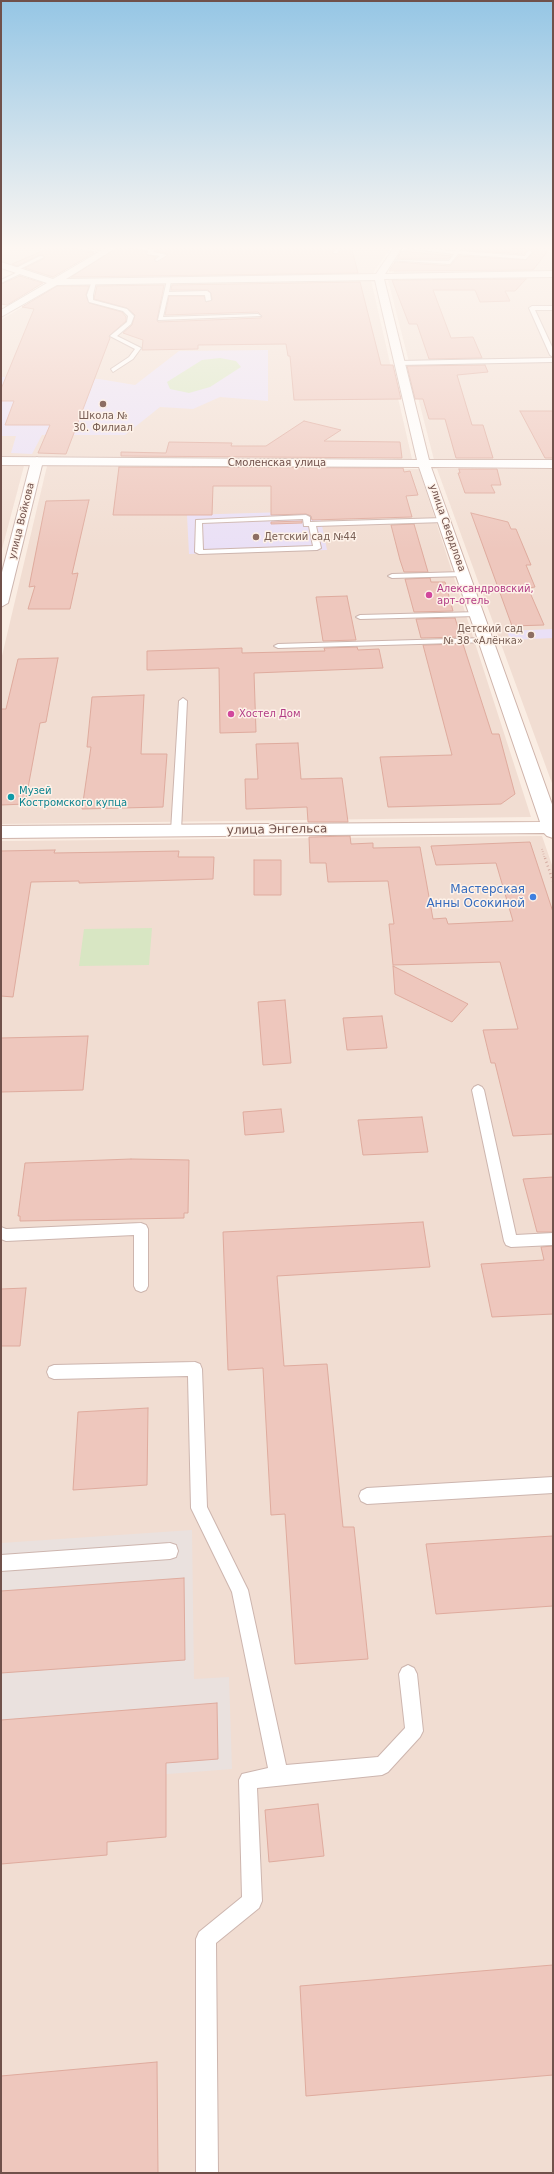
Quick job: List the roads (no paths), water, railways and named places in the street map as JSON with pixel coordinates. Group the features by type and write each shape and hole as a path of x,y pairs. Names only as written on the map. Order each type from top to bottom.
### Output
{"street":[{"name":"улица Свердлова","path":"395,347 424,464 552,829"},
{"name":"Смоленская улица","path":"1,461 553,464"},
{"name":"улица Войкова","path":"1,603 4,582 37,461"},
{"name":"улица Энгельса","path":"1,832 552,829"}],"lane":[{"path":"113,370 131,358 138,348 137,347"},
{"path":"399,363 553,360"},
{"path":"312,524 316,548 199,552 198,521 306,518 307,524 312,524 444,520"},
{"path":"392,576 463,574"},
{"path":"360,617 477,614"},
{"path":"278,646 486,640"},
{"path":"176,831 183,700"},
{"path":"478,1090 512,1241 553,1239"},
{"path":"1,1233 6,1235 141,1229 141,1286"},
{"path":"54,1372 196,1369 199,1508 240,1590 280,1776"},
{"path":"367,1496 553,1485"},
{"path":"1,1563 170,1551"},
{"path":"208,2173 206,1939 252,1900 248,1780 382,1766 414,1731 408,1674"}],"place":[{"name":"Школа № 30. Филиал","path":"103,404"},
{"name":"Детский сад №44","path":"256,537"},
{"name":"Александровский, арт-отель","path":"429,595"},
{"name":"Детский сад № 38 «Алёнка»","path":"531,635"},
{"name":"Хостел Дом","path":"231,714"},
{"name":"Музей Костромского купца","path":"11,797"},
{"name":"Мастерская Анны Осокиной","path":"533,897"}]}
